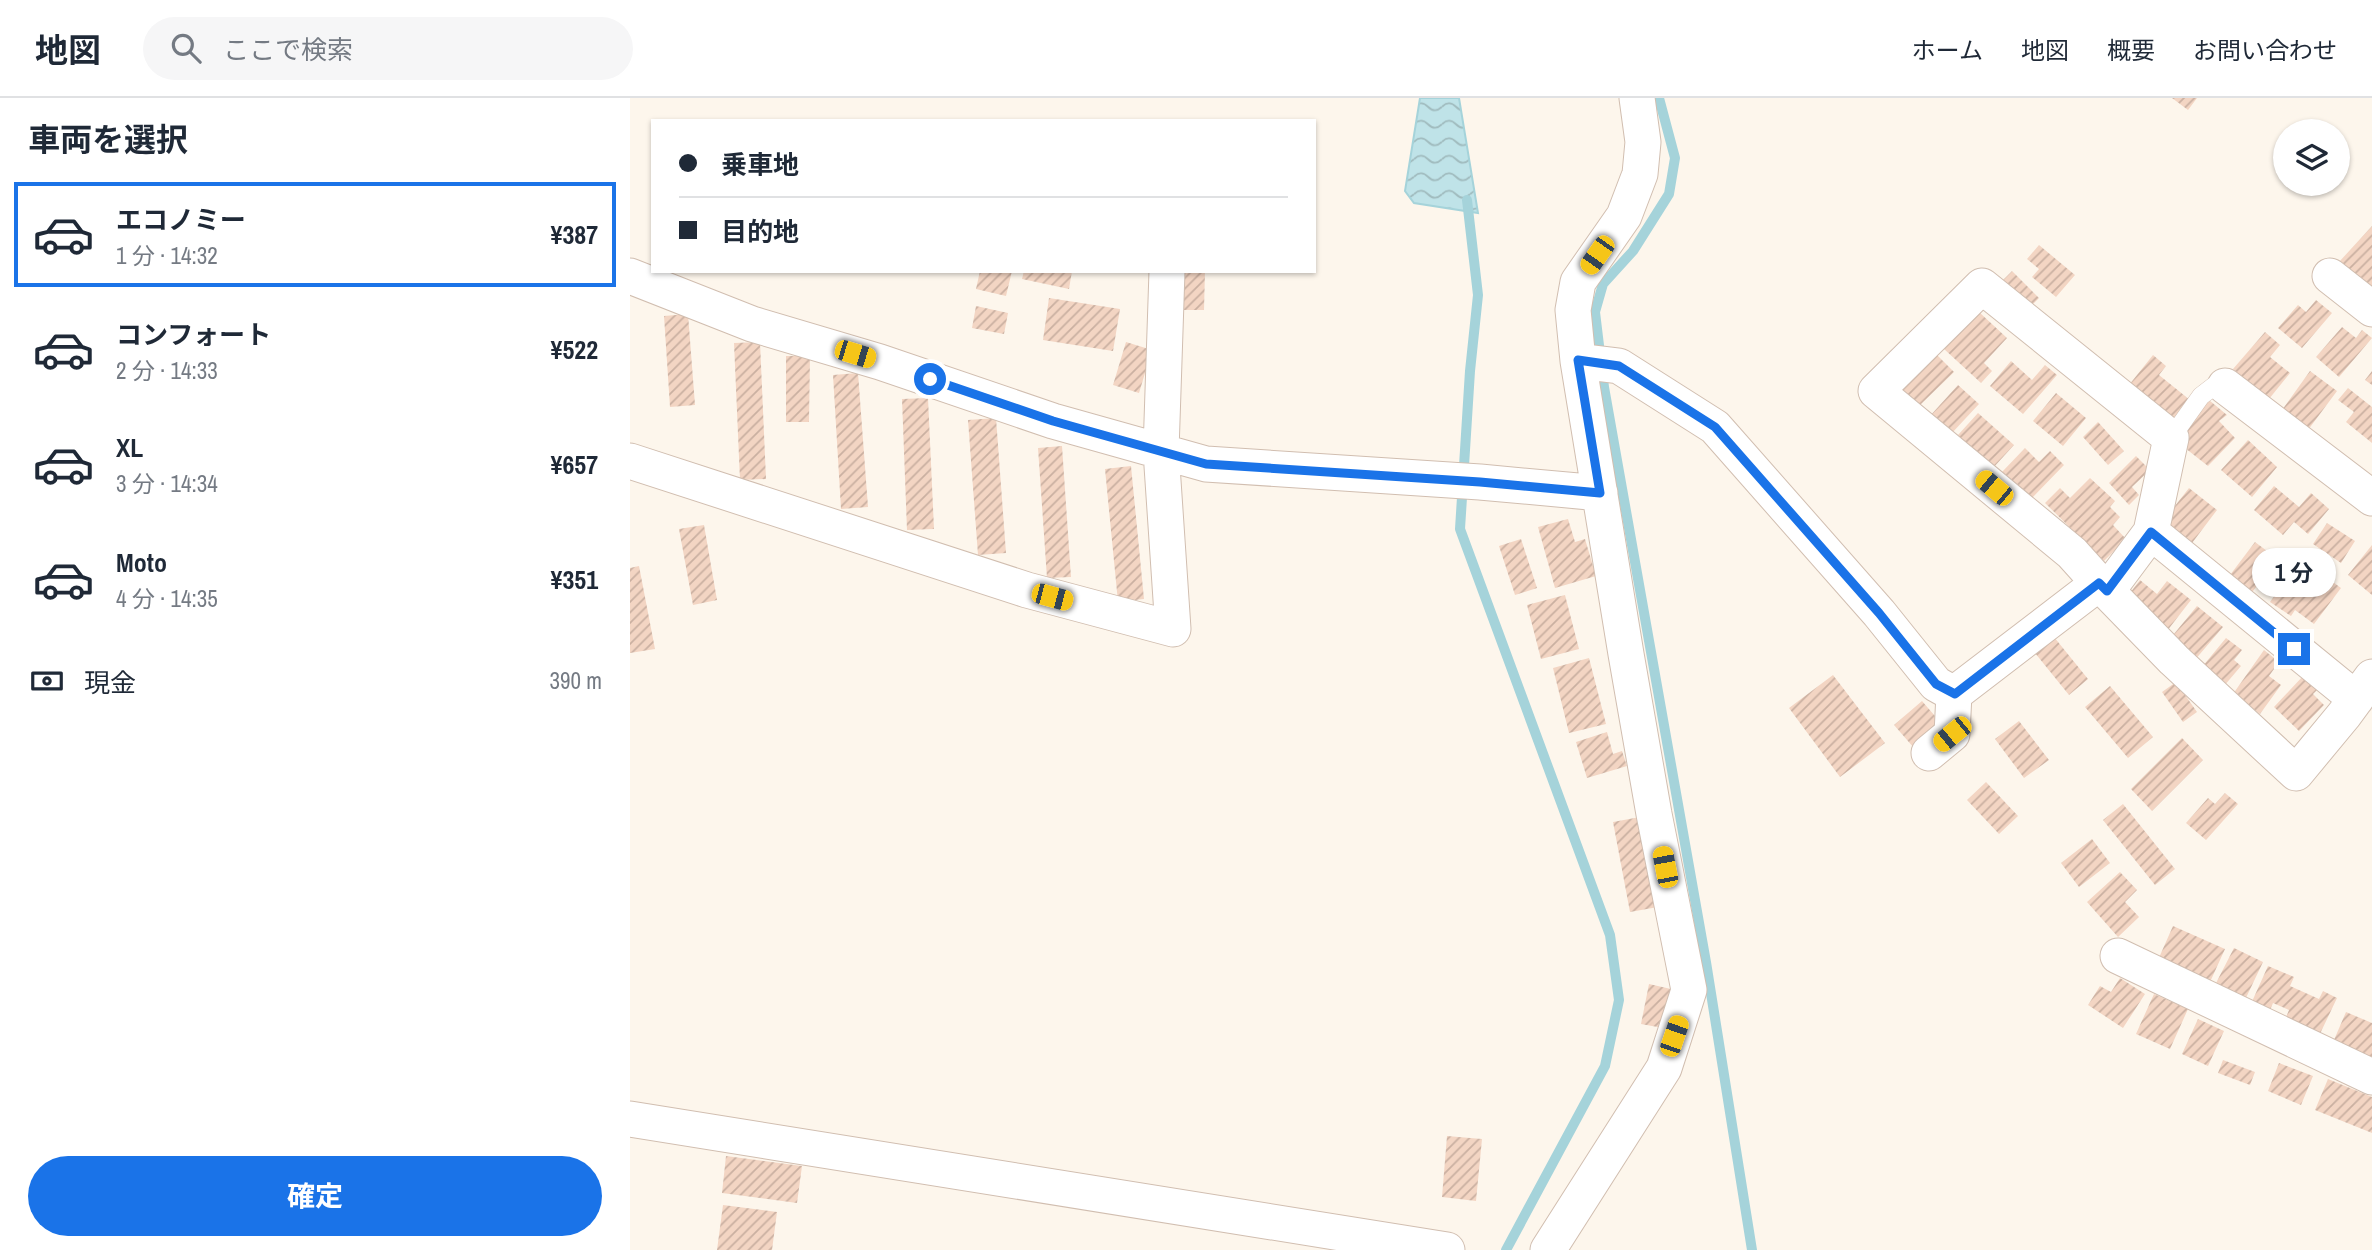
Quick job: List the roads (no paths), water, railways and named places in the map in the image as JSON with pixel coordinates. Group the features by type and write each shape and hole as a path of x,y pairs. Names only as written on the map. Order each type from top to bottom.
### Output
{"street":[{"path":"1548,1250 1664,1068 1689,990 1654,814 1600,493 1597,363 1573,310 1578,282 1624,216 1640,174 1643,142 1637,98"},
{"path":"630,461 1027,590 1173,629 1161,451 1167,273"},
{"path":"630,276 752,324 880,362 1053,421 1206,464 1467,481 1600,493"},
{"path":"2330,276 2372,309"},
{"path":"1929,753 1952,734 1955,694 2103,587 2151,532 2171,438 1982,286 1876,391 2072,553 2103,587 2174,660 2296,773 2364,688 2151,532"},
{"path":"1597,363 1715,427 1879,613 1936,684 1955,694"},
{"path":"2225,386 2372,498"},
{"path":"2118,956 2372,1077"},
{"path":"630,1119 1447,1250"}],"lane":[{"path":"2171,438 2201,396 2214,386 2225,386"}],"water":[{"path":"1420,98 1459,98 1478,213 1414,203 1405,191"}],"waterway":[{"path":"1659,98 1675,158 1669,194 1633,251 1603,284 1595,312 1604,387 1706,962 1752,1250"},
{"path":"1467,200 1478,295 1470,371 1460,529 1610,935 1619,1000 1605,1066 1506,1250"}]}
